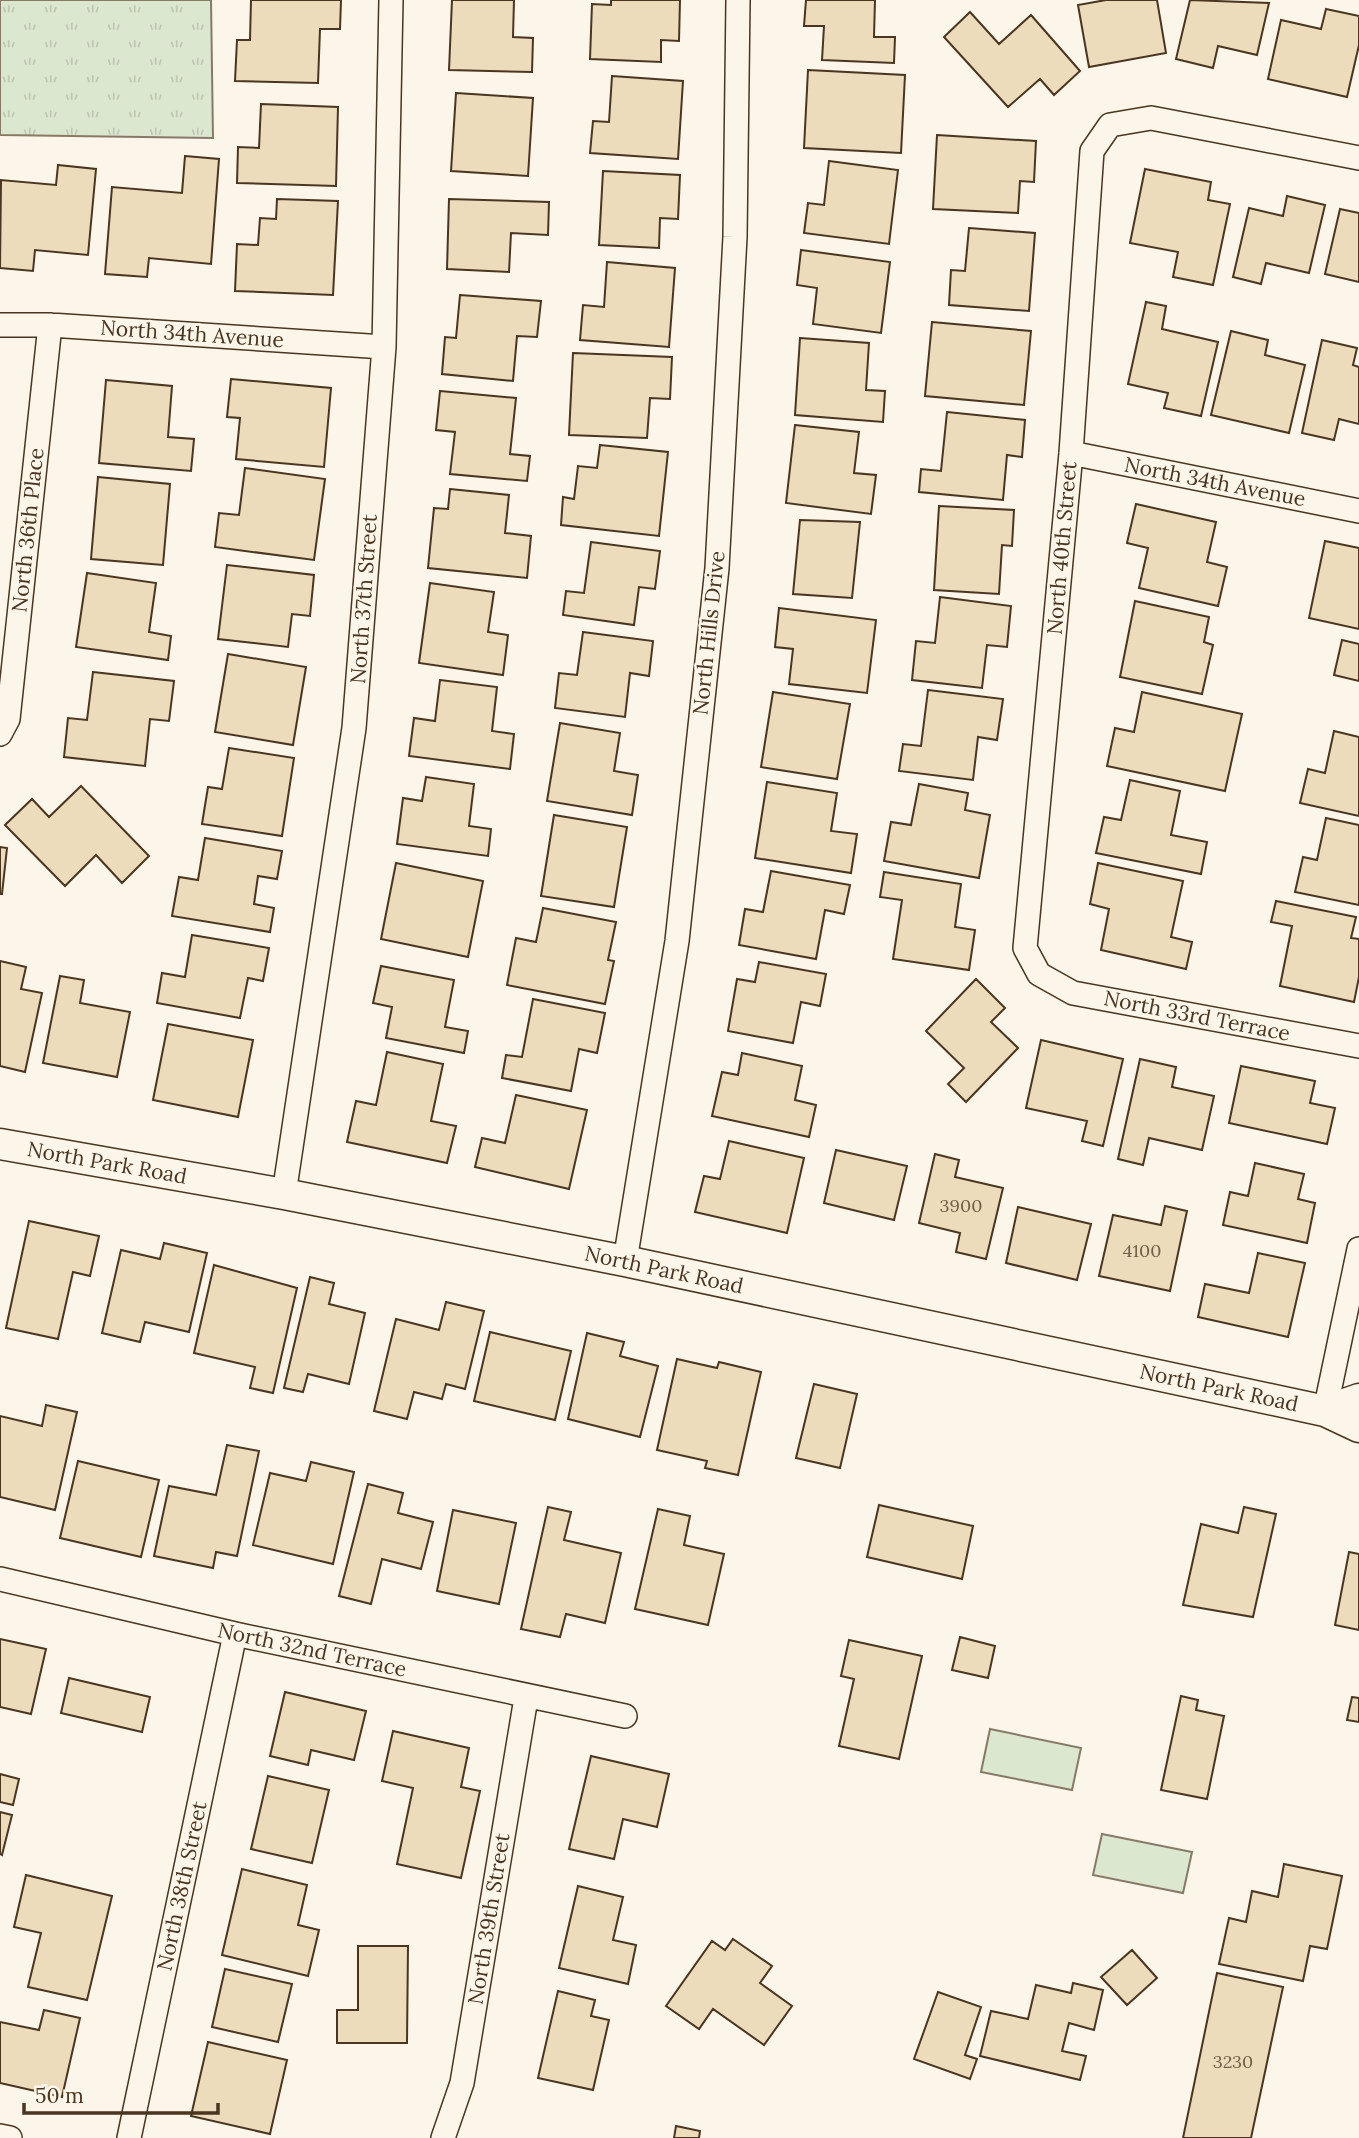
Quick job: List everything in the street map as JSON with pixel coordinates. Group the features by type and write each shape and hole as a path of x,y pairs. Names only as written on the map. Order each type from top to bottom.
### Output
{"street":[{"name":"North 37th Street","path":"284,1194 354,728 384,347 391,0"},
{"name":"North Hills Drive","path":"625,1261 677,941 717,568 735,237 738,0"},
{"name":"North 40th Street","path":"1039,974 1025,948 1071,453 1092,151 1110,125 1151,118 1359,158"},
{"name":"North 34th Avenue","path":"0,325 50,325 384,347"},
{"name":"North 36th Place","path":"0,734 8,719 50,325"},
{"name":"North 34th Avenue","path":"1071,453 1359,511"},
{"name":"North 33rd Terrace","path":"1039,974 1073,993 1359,1046"},
{"name":"North Park Road","path":"0,1144 284,1194 625,1261 1325,1411 1359,1427"},
{"path":"1325,1411 1359,1249"},
{"name":"North Park Road","path":"1325,1411 1359,1399"},
{"name":"North 32nd Terrace","path":"0,1579 526,1698 625,1716"},
{"name":"North 38th Street","path":"129,2138 235,1634"},
{"name":"North 39th Street","path":"443,2138 462,2083 526,1698"},
{"path":"0,2136 10,2138"}],"green space":[{"path":"0,0 211,0 213,138 0,135"},
{"path":"990,1729 1081,1748 1072,1790 981,1772"},
{"path":"1102,1834 1192,1852 1183,1893 1093,1875"}],"building":[{"path":"251,0 341,0 340,29 320,29 318,83 235,81 237,40 250,40"},
{"path":"452,0 514,0 513,37 533,38 532,72 449,70"},
{"path":"611,0 680,0 679,41 661,40 661,62 590,59 592,4 611,5"},
{"path":"806,0 875,0 874,37 895,37 894,63 822,60 824,26 804,26"},
{"path":"1106,0 1157,0 1166,53 1089,67 1078,5"},
{"path":"1190,0 1269,3 1257,55 1218,46 1213,68 1176,59"},
{"path":"1326,9 1359,16 1359,45 1347,97 1268,79 1281,20 1321,29"},
{"path":"970,12 999,44 1031,15 1080,71 1054,95 1040,79 1008,107 944,37"},
{"path":"808,70 905,75 901,153 804,148"},
{"path":"612,76 683,81 678,159 590,153 593,121 609,122"},
{"path":"456,93 533,98 528,176 451,171"},
{"path":"261,104 338,107 336,186 237,183 238,147 259,148"},
{"path":"937,135 1036,141 1034,182 1020,181 1018,213 933,209"},
{"path":"185,156 219,159 211,264 149,258 147,277 105,274 112,187 182,193"},
{"path":"829,161 898,170 889,244 804,233 808,203 824,205"},
{"path":"58,165 96,169 88,255 35,250 33,271 0,268 1,180 56,185"},
{"path":"1145,169 1211,182 1208,200 1230,204 1213,285 1173,277 1178,252 1130,243"},
{"path":"603,171 680,175 678,219 660,218 659,248 599,245"},
{"path":"1287,196 1325,205 1309,273 1266,263 1261,284 1233,277 1249,208 1283,216"},
{"path":"277,199 338,201 333,295 235,291 237,244 258,245 260,218 276,219"},
{"path":"449,199 549,202 548,235 511,233 509,272 447,269"},
{"path":"1340,209 1359,213 1359,282 1325,274"},
{"path":"969,228 1035,233 1029,311 949,305 951,270 965,271"},
{"path":"801,250 890,262 881,333 813,324 817,288 797,285"},
{"path":"607,262 675,268 669,347 580,340 583,305 604,307"},
{"path":"460,295 541,301 537,337 517,336 513,381 442,374 445,337 456,338"},
{"path":"1146,302 1166,306 1162,329 1218,342 1201,416 1164,408 1168,393 1128,384"},
{"path":"932,322 1031,331 1024,405 925,396"},
{"path":"1231,331 1268,340 1265,355 1305,365 1289,433 1211,415"},
{"path":"800,338 869,343 866,390 885,391 883,422 795,415"},
{"path":"1322,340 1357,348 1353,365 1359,367 1359,424 1339,419 1334,440 1302,433"},
{"path":"573,353 672,357 670,399 650,398 647,438 569,435"},
{"path":"231,379 331,388 324,467 236,459 240,418 227,417"},
{"path":"106,380 172,386 168,437 194,439 191,471 99,463"},
{"path":"440,391 516,398 510,454 530,456 527,481 450,474 455,432 436,430"},
{"path":"947,412 1025,420 1022,457 1007,455 1003,500 919,492 921,469 941,471"},
{"path":"795,425 859,432 854,473 876,475 871,514 786,503"},
{"path":"600,445 668,452 659,536 561,525 563,497 574,499 578,466 597,468"},
{"path":"245,468 325,479 314,560 215,547 219,513 239,515"},
{"path":"98,477 170,484 163,565 91,559"},
{"path":"450,489 509,495 505,533 531,536 527,578 428,568 434,508 448,509"},
{"path":"1136,504 1216,522 1207,562 1227,567 1218,606 1139,588 1148,548 1127,543"},
{"path":"939,506 1014,510 1012,546 1002,545 999,594 934,590"},
{"path":"800,520 860,522 852,598 793,594"},
{"path":"1325,541 1359,548 1359,629 1309,618"},
{"path":"591,542 660,551 655,589 639,587 634,625 563,615 566,591 584,593"},
{"path":"227,565 314,575 310,616 292,614 288,647 218,639"},
{"path":"87,573 156,583 149,632 171,636 168,660 76,647"},
{"path":"430,583 494,592 488,632 508,635 503,675 419,663"},
{"path":"940,597 1011,606 1007,647 987,645 982,688 912,680 916,641 935,643"},
{"path":"1135,601 1209,617 1204,642 1213,645 1202,694 1120,677"},
{"path":"779,608 876,620 867,693 789,684 793,649 775,647"},
{"path":"583,632 653,641 649,676 630,673 625,717 555,708 559,673 577,675"},
{"path":"1342,640 1359,644 1359,681 1334,675"},
{"path":"228,654 306,667 293,745 215,732"},
{"path":"93,672 174,681 169,721 150,719 145,766 64,757 68,718 87,720"},
{"path":"440,680 497,687 492,731 514,734 510,769 409,756 414,718 435,721"},
{"path":"928,690 1003,699 997,740 978,737 973,780 899,771 903,744 921,746"},
{"path":"773,692 850,704 837,779 761,767"},
{"path":"1142,692 1242,714 1225,791 1107,766 1115,728 1134,732"},
{"path":"560,723 620,733 614,771 638,775 632,815 547,801"},
{"path":"1334,731 1359,737 1359,816 1300,803 1308,769 1325,773"},
{"path":"229,748 294,758 282,836 202,824 208,787 222,789"},
{"path":"426,777 474,784 469,826 491,829 488,856 397,844 403,798 422,801"},
{"path":"1130,780 1180,791 1171,835 1207,842 1201,874 1096,853 1104,817 1121,820"},
{"path":"767,782 837,793 831,831 857,834 851,873 755,858"},
{"path":"919,784 968,793 965,810 990,815 979,878 884,861 891,822 911,825"},
{"path":"81,786 149,856 122,883 96,855 65,886 5,825 32,799 49,817"},
{"path":"554,815 627,827 614,907 541,896"},
{"path":"1326,818 1359,825 1359,905 1295,892 1303,857 1317,860"},
{"path":"205,838 282,851 277,879 258,876 254,904 274,908 270,932 172,916 179,877 198,880"},
{"path":"0,847 7,848 2,894 0,894"},
{"path":"396,863 483,881 468,957 381,939"},
{"path":"1098,863 1183,881 1171,937 1192,942 1186,969 1101,950 1109,909 1090,904"},
{"path":"771,871 850,885 844,914 825,910 816,959 739,945 745,909 763,912"},
{"path":"884,872 961,884 955,927 975,930 969,970 893,959 902,900 880,897"},
{"path":"1276,901 1356,917 1351,938 1359,939 1359,977 1354,1002 1280,986 1292,926 1271,922"},
{"path":"543,908 616,922 608,960 614,961 605,1004 507,985 516,938 536,942"},
{"path":"192,935 269,948 263,981 248,978 240,1018 157,1003 162,973 185,977"},
{"path":"0,961 26,967 21,989 42,993 25,1072 0,1066"},
{"path":"759,962 826,974 820,1006 801,1002 793,1043 728,1031 737,979 755,982"},
{"path":"381,966 454,980 445,1027 468,1031 464,1053 386,1038 392,1007 373,1003"},
{"path":"60,976 84,980 80,1003 130,1012 117,1077 43,1063"},
{"path":"976,979 1005,1008 991,1022 1018,1048 966,1102 948,1084 964,1068 926,1031"},
{"path":"533,999 605,1013 597,1053 579,1049 571,1091 502,1078 506,1055 522,1057"},
{"path":"168,1024 253,1040 238,1117 153,1100"},
{"path":"1041,1040 1123,1059 1103,1146 1082,1141 1087,1121 1026,1108"},
{"path":"387,1052 443,1064 431,1121 456,1126 447,1163 347,1142 356,1101 376,1105"},
{"path":"742,1053 802,1066 795,1100 816,1105 809,1137 712,1116 722,1072 738,1075"},
{"path":"1140,1059 1176,1067 1172,1087 1214,1096 1202,1150 1149,1138 1143,1165 1118,1159"},
{"path":"1241,1066 1315,1081 1310,1103 1335,1108 1327,1144 1229,1123"},
{"path":"516,1095 587,1110 569,1189 475,1167 482,1138 505,1143"},
{"path":"729,1141 804,1158 787,1233 695,1212 704,1176 720,1179"},
{"path":"836,1150 907,1166 894,1220 824,1203"},
{"path":"935,1154 959,1160 955,1177 1003,1188 986,1259 956,1252 960,1233 919,1223"},
{"path":"1255,1163 1304,1174 1298,1199 1315,1203 1307,1243 1223,1225 1230,1192 1248,1196"},
{"path":"1165,1206 1187,1211 1170,1291 1099,1276 1113,1215 1161,1225"},
{"path":"1018,1207 1091,1224 1077,1280 1006,1263"},
{"path":"29,1221 99,1236 90,1276 73,1272 58,1339 6,1328"},
{"path":"164,1243 207,1253 189,1332 145,1322 140,1342 102,1333 121,1250 160,1259"},
{"path":"1258,1253 1305,1263 1288,1337 1198,1317 1205,1284 1249,1293"},
{"path":"214,1265 297,1288 273,1393 250,1388 255,1367 194,1353"},
{"path":"310,1277 334,1283 329,1304 365,1313 349,1384 308,1374 303,1392 284,1388"},
{"path":"446,1302 484,1311 465,1389 446,1384 442,1399 414,1392 407,1419 374,1411 396,1319 439,1330"},
{"path":"490,1332 571,1351 555,1420 474,1401"},
{"path":"587,1333 624,1342 620,1356 658,1366 640,1437 568,1419"},
{"path":"677,1359 717,1368 719,1362 761,1372 738,1475 705,1468 707,1461 657,1450"},
{"path":"814,1384 857,1394 840,1468 796,1458"},
{"path":"46,1405 77,1412 55,1510 0,1497 0,1416 42,1426"},
{"path":"227,1445 259,1451 237,1556 216,1552 213,1568 154,1556 169,1486 216,1495"},
{"path":"78,1461 159,1480 141,1557 60,1538"},
{"path":"311,1462 354,1472 333,1564 253,1545 270,1473 306,1481"},
{"path":"368,1484 403,1493 398,1513 433,1522 421,1569 382,1559 371,1604 339,1596"},
{"path":"879,1505 973,1526 962,1579 867,1557"},
{"path":"548,1507 571,1512 564,1540 621,1553 605,1623 566,1614 560,1637 521,1629"},
{"path":"1244,1507 1276,1514 1253,1617 1183,1605 1201,1524 1238,1533"},
{"path":"658,1509 690,1516 684,1545 724,1554 708,1625 635,1609"},
{"path":"453,1510 516,1523 499,1604 437,1591"},
{"path":"1349,1552 1359,1554 1359,1630 1335,1625"},
{"path":"960,1637 995,1646 988,1678 952,1670"},
{"path":"0,1639 46,1649 31,1714 0,1707"},
{"path":"849,1640 922,1656 899,1759 839,1746 854,1679 841,1676"},
{"path":"69,1678 150,1697 142,1732 61,1713"},
{"path":"285,1692 366,1711 354,1760 311,1750 308,1765 270,1756"},
{"path":"1181,1696 1198,1700 1196,1710 1224,1716 1207,1799 1161,1790"},
{"path":"1352,1697 1359,1698 1359,1722 1347,1720"},
{"path":"393,1731 469,1748 461,1787 480,1791 461,1878 397,1864 413,1788 382,1781"},
{"path":"591,1756 669,1774 657,1827 623,1819 614,1859 569,1849"},
{"path":"0,1774 19,1779 13,1805 0,1802"},
{"path":"268,1776 329,1790 312,1863 251,1849"},
{"path":"0,1812 12,1815 2,1855 0,1854"},
{"path":"1284,1864 1342,1876 1327,1949 1310,1946 1303,1981 1219,1964 1229,1918 1246,1922 1252,1891 1278,1897"},
{"path":"242,1869 307,1885 298,1925 319,1930 308,1976 222,1955"},
{"path":"26,1875 112,1896 87,2000 28,1987 41,1933 14,1927"},
{"path":"578,1886 623,1897 613,1940 636,1945 628,1984 559,1968"},
{"path":"733,1939 772,1966 760,1983 792,2006 764,2045 713,2009 699,2029 666,2006 712,1941 725,1950"},
{"path":"358,1946 408,1946 407,2043 337,2043 337,2010 358,2010"},
{"path":"1132,1950 1157,1978 1127,2005 1101,1977"},
{"path":"225,1969 292,1984 278,2042 212,2027"},
{"path":"1217,1973 1283,1987 1251,2138 1183,2138"},
{"path":"1073,1983 1103,1990 1094,2030 1069,2023 1062,2051 1086,2056 1080,2080 980,2056 991,2011 1028,2019 1036,1985 1071,1993"},
{"path":"558,1991 595,2000 591,2016 609,2020 593,2090 538,2078"},
{"path":"938,1992 981,2007 965,2055 977,2059 970,2079 914,2059"},
{"path":"44,2010 80,2018 62,2097 0,2083 0,2022 39,2030"},
{"path":"208,2042 287,2060 270,2134 191,2116"},
{"path":"676,2126 700,2131 699,2138 674,2138"}]}
